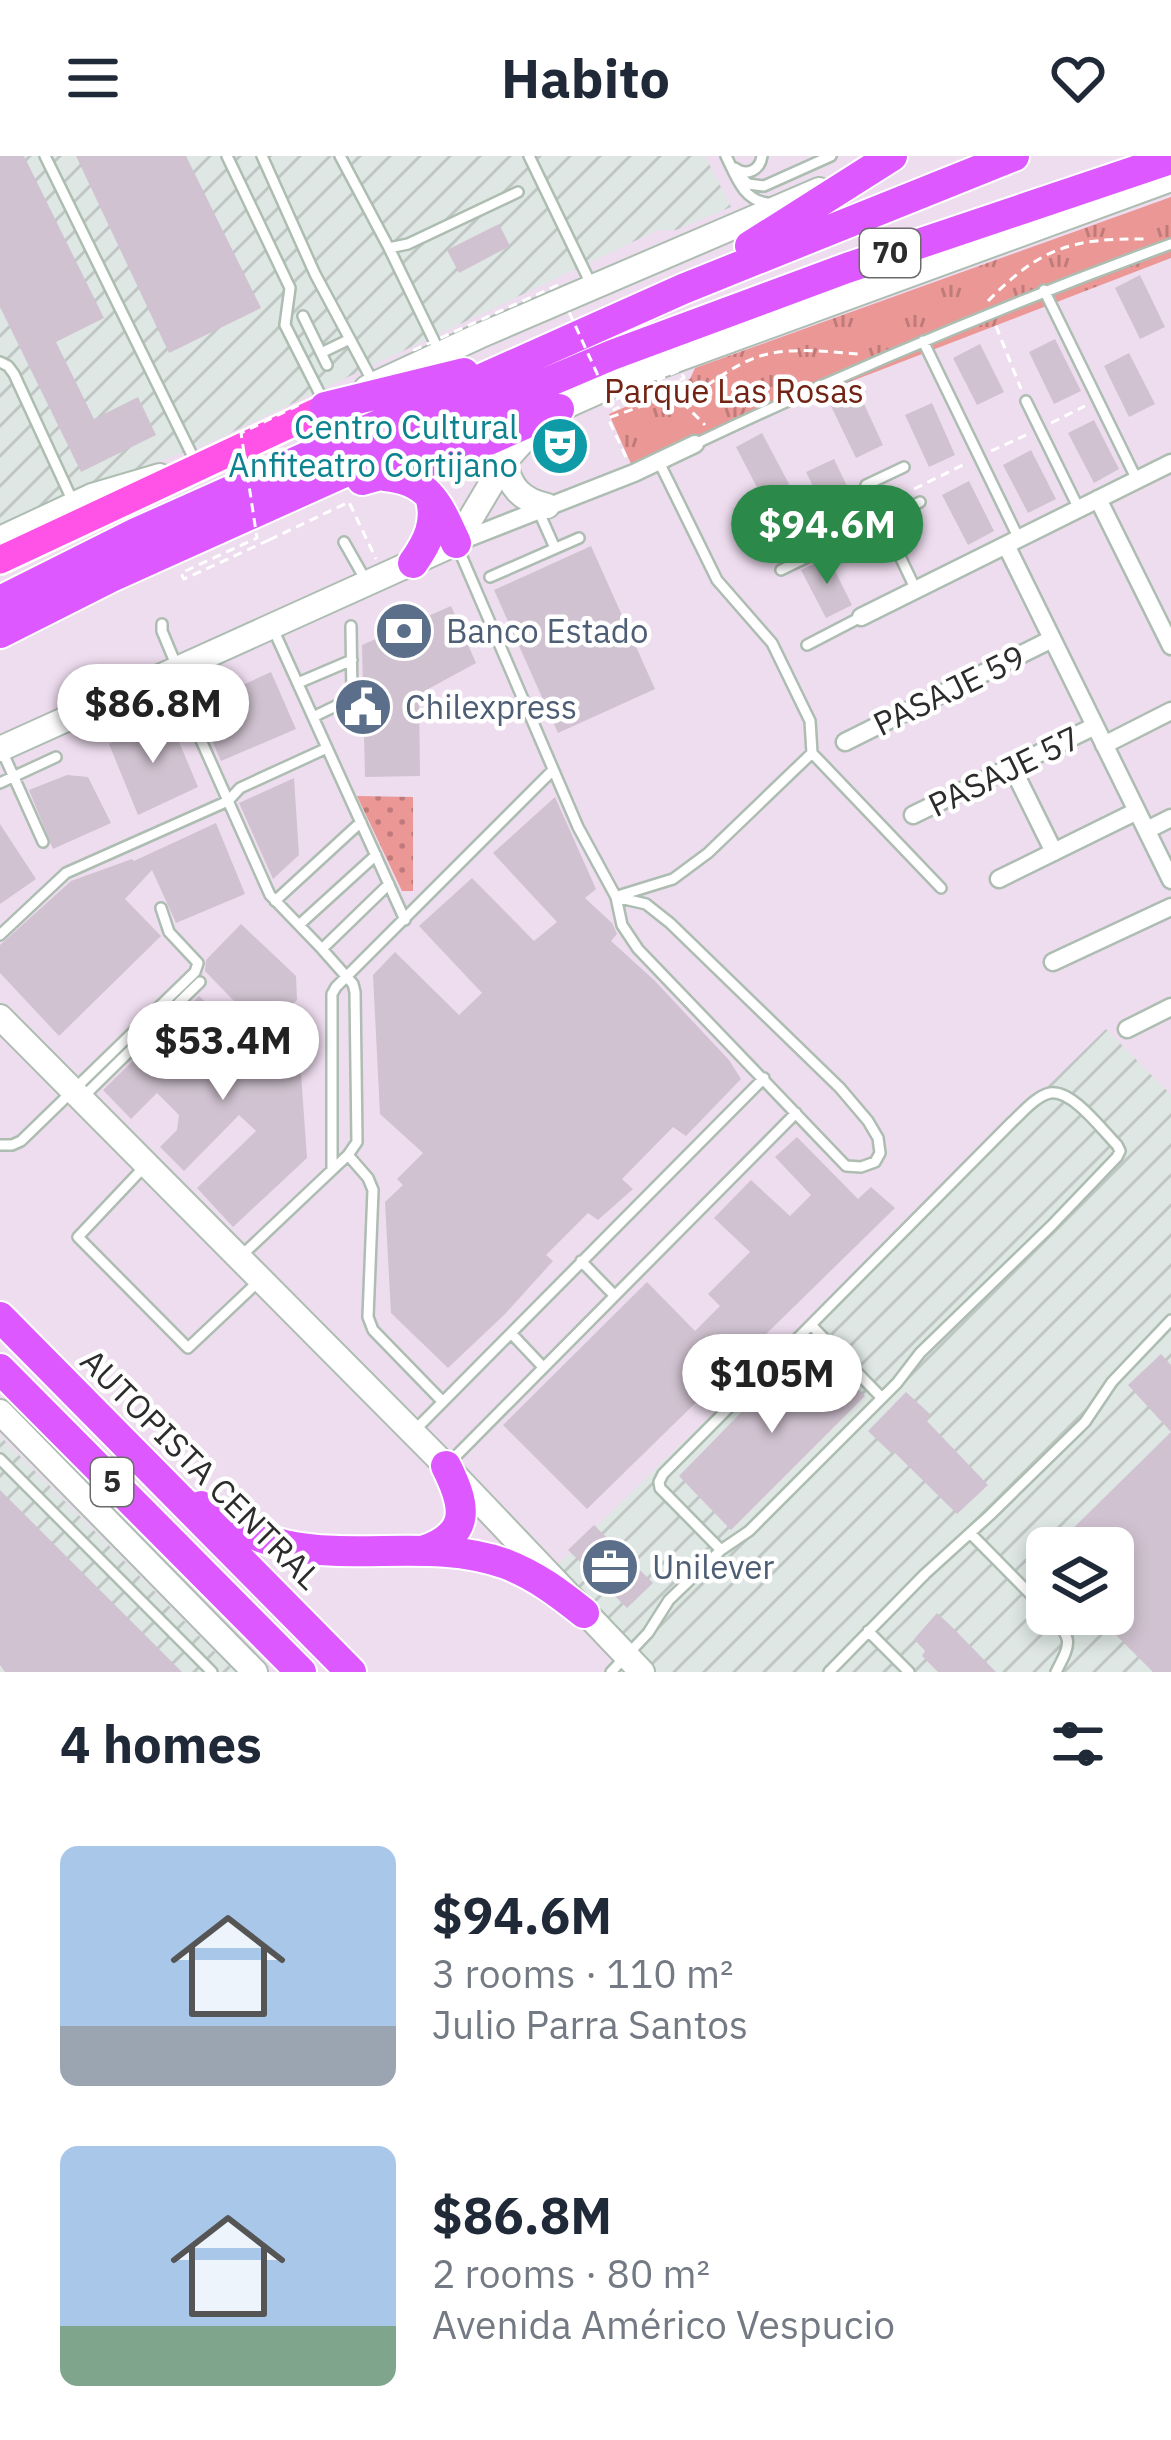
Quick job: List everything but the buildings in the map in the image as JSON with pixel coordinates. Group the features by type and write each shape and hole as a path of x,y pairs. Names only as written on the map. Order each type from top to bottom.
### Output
{"highway":[{"path":"683,289 893,156"},
{"name":"70","path":"0,601 108,562 523,360 683,289 1014,156"},
{"name":"70","path":"0,633 108,562 264,526 496,404 652,340 1171,159"},
{"path":"317,406 523,360"},
{"path":"264,526 379,476 508,434 559,409"},
{"path":"379,476 412,481 430,496 456,543"},
{"path":"413,563 433,526 430,496"},
{"path":"0,587 108,562"},
{"path":"0,647 108,562"},
{"name":"AUTOPISTA CENTRAL","path":"0,1317 351,1672"},
{"name":"5","path":"0,1369 301,1672"},
{"path":"423,1551 450,1538 461,1518 459,1495 446,1466"},
{"path":"147,1467 207,1510 264,1539 318,1549 471,1555 506,1564 544,1582 584,1613"}],"main road":[{"path":"0,560 317,406 893,156"},
{"path":"0,748 456,543 505,461 527,434 559,409 637,374 1171,178"},
{"path":"505,461 518,493 543,508"},
{"path":"0,539 111,489 198,467"},
{"path":"0,1016 446,1466 584,1613 626,1667"},
{"path":"0,1412 255,1672"}],"street":[{"path":"456,543 659,463 695,444"},
{"path":"861,617 1171,464"},
{"path":"1098,500 1171,646"},
{"path":"1012,542 1052,639 1171,880"},
{"name":"PASAJE 59","path":"845,742 1052,639"},
{"path":"1104,745 1171,711"},
{"name":"PASAJE 57","path":"914,815 1095,726"},
{"path":"1012,767 1054,852"},
{"path":"999,879 1137,811"},
{"path":"1147,830 1171,818"},
{"path":"1053,962 1171,907"},
{"path":"1126,1029 1171,1007"}],"lane":[{"path":"45,156 198,467"},
{"path":"227,156 290,287 285,325 317,406"},
{"path":"262,156 374,384"},
{"path":"340,156 440,353"},
{"path":"529,156 593,287"},
{"path":"728,160 741,173 751,172 762,156"},
{"path":"728,160 756,187 831,156"},
{"path":"728,160 744,191 760,203 819,190"},
{"path":"389,248 408,244 518,192"},
{"path":"695,444 879,358 1171,244"},
{"path":"290,287 316,274"},
{"path":"1044,290 1137,480"},
{"path":"303,316 327,365"},
{"path":"321,353 350,339"},
{"path":"923,341 980,457 1012,542"},
{"path":"0,362 14,374 74,504"},
{"path":"1026,401 1079,509"},
{"path":"659,463 718,580 772,643 810,721 812,753 941,888"},
{"path":"904,467 866,485 916,590"},
{"path":"781,570 920,502"},
{"path":"543,508 555,548"},
{"path":"490,577 579,538"},
{"path":"344,542 376,581"},
{"path":"456,543 578,827 616,897 622,925 638,949 846,1166 875,1162 880,1153 878,1138 841,1088 670,923 646,904 616,897"},
{"path":"807,645 861,617"},
{"path":"162,624 174,668 270,896 322,949 355,992 357,1142 348,1156 238,1259"},
{"path":"272,626 405,920"},
{"path":"313,716 352,698 351,626"},
{"path":"298,683 352,660"},
{"path":"0,748 43,842"},
{"path":"0,935 65,873 228,800 240,788 327,748"},
{"path":"616,897 673,879 708,854 812,753"},
{"path":"0,783 56,758"},
{"path":"332,1169 332,994 553,770"},
{"path":"275,901 361,822"},
{"path":"299,925 376,855"},
{"path":"322,949 389,884"},
{"path":"77,1095 81,1081 195,972 198,962 169,932 161,908"},
{"path":"0,1145 21,1141 200,982"},
{"path":"412,1432 764,1078"},
{"path":"626,1667 669,1600 721,1550 749,1531 1117,1157 1117,1145 1069,1096 1058,1093 1040,1098 1012,1122 659,1482 665,1495 721,1550"},
{"path":"446,1466 796,1113"},
{"path":"348,1156 373,1190 368,1317 373,1330 442,1402"},
{"path":"146,1165 78,1237 172,1333 188,1348 260,1280"},
{"path":"581,1261 614,1295"},
{"path":"829,1672 1085,1421 1112,1382 1171,1320"},
{"path":"811,1324 881,1397"},
{"path":"511,1333 543,1366"},
{"path":"0,1459 212,1672"},
{"path":"970,1533 1026,1590"},
{"path":"868,1631 909,1672"},
{"path":"1056,1672 1069,1644 1065,1635"}],"path":[{"path":"558,285 414,350 417,357 560,292 610,402 680,370 684,378 614,410"},
{"path":"634,473 608,418 656,401 682,402 747,362 771,353 811,351 879,358"},
{"path":"914,489 1098,400"},
{"path":"682,402 713,436"},
{"path":"317,406 241,433 257,538 181,573 184,579 264,526 349,502 376,581"},
{"path":"904,467 920,502"}],"shaded area":[{"path":"0,156 705,156 731,207 676,230 658,230 211,442 0,525"},
{"name":"Unilever","path":"1106,1029 1171,1095 1171,1672 648,1672 551,1571"},
{"path":"0,1436 235,1672 0,1672"}],"green space":[{"name":"Parque Las Rosas","path":"1171,197 1171,258 632,466 609,414 690,379 695,368"},
{"path":"357,796 413,797 413,891 402,891"}],"place":[{"name":"Centro Cultural Anfiteatro Cortijano","path":"560,446"},
{"name":"Banco Estado","path":"404,631"},
{"name":"Chilexpress","path":"363,707"},
{"name":"Unilever","path":"610,1567"}]}
